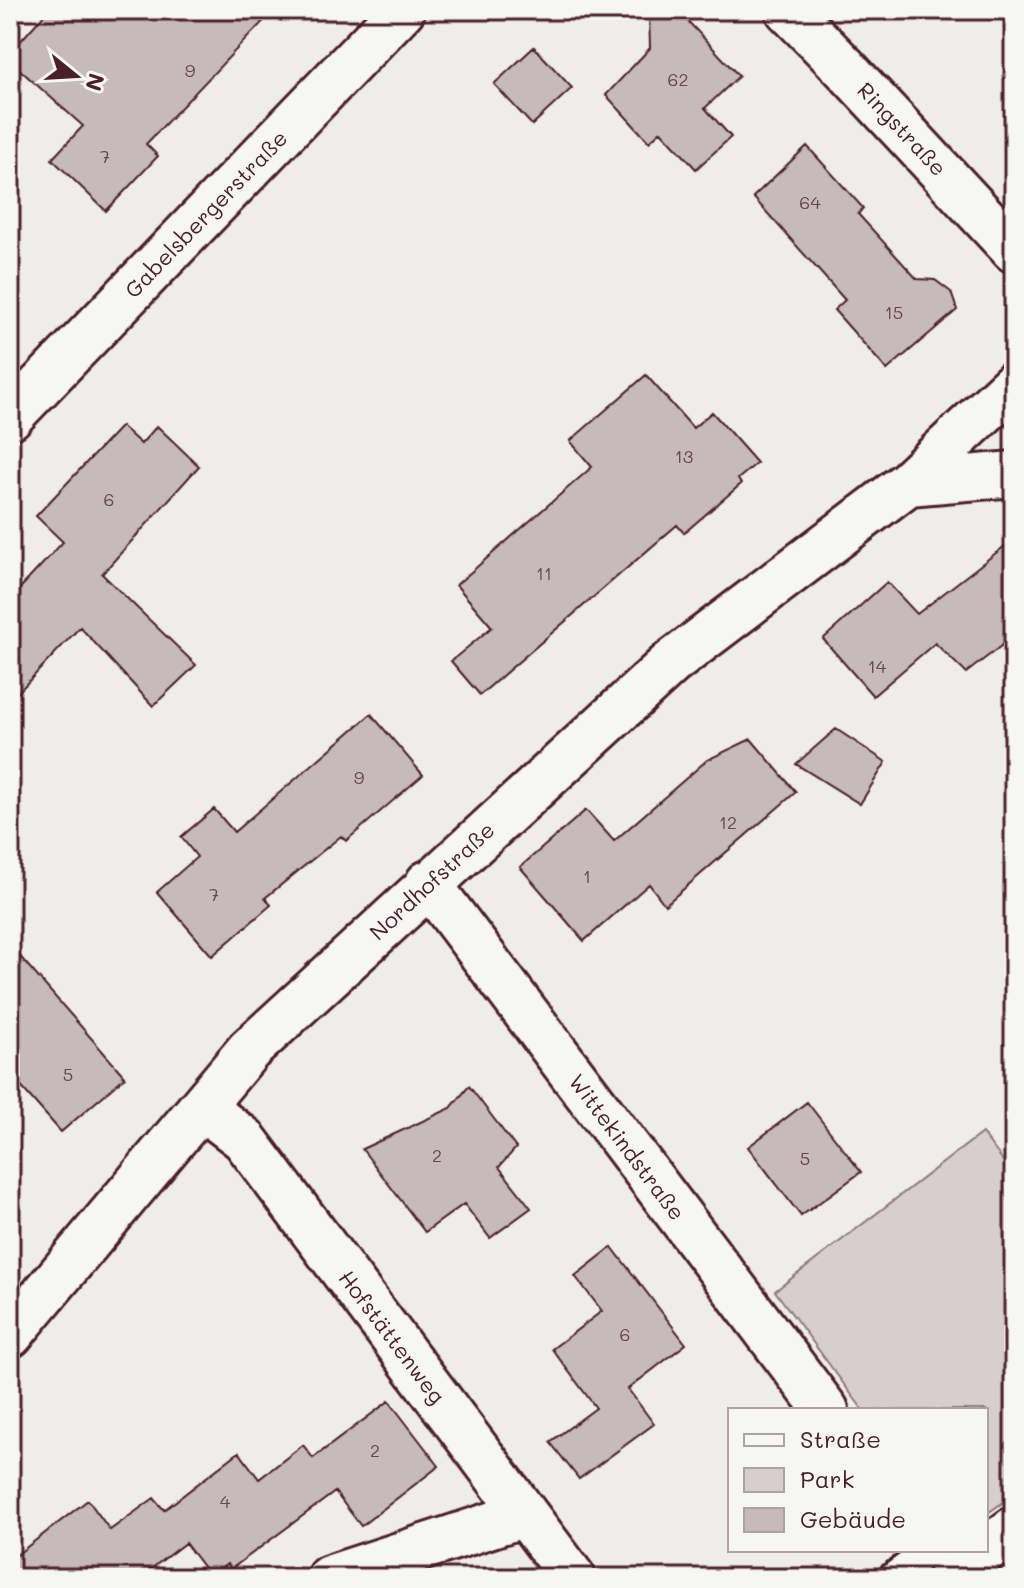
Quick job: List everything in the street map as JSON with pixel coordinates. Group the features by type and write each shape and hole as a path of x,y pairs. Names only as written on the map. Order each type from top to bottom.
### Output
{"street":[{"name":"Gabelsbergerstraße","path":"10,417 402,10"},
{"name":"Ringstraße","path":"788,10 1014,250"},
{"name":"Nordhofstraße","path":"10,1335 249,1050 671,663 908,483 1014,384"},
{"path":"908,483 1014,474"},
{"name":"Wittekindstraße","path":"428,883 824,1408"},
{"name":"Hofstättenweg","path":"202,1107 244,1139 573,1578"},
{"path":"329,1578 525,1514"},
{"path":"988,1541 1014,1529"},
{"path":"941,1564 966,1552"}],"lane":[{"path":"892,1578 941,1564"}],"green space":[{"path":"982,1133 1014,1175 1014,1495 988,1513 988,1408 862,1408 775,1291"}],"building":[{"path":"48,10 274,10 146,144 158,156 106,211 52,159 83,126 10,61 10,53"},
{"path":"649,10 669,10 686,19 739,76 705,108 731,137 696,169 661,131 649,142 606,95 650,48"},
{"path":"534,47 572,88 532,125 494,84"},
{"path":"807,146 863,208 858,214 917,279 935,280 951,292 957,310 887,370 834,310 845,300 753,197"},
{"path":"646,375 693,428 712,412 757,463 738,479 741,484 684,533 677,525 480,695 451,661 492,627 456,585 592,467 570,441"},
{"path":"121,426 141,444 157,426 199,466 102,574 196,665 153,706 80,627 10,701 10,599 63,542 36,516"},
{"path":"1014,539 1014,636 966,673 935,643 873,696 823,639 887,582 917,614"},
{"path":"371,714 423,775 346,841 341,836 265,898 271,905 212,956 157,892 197,857 181,837 214,809 234,832"},
{"path":"836,729 886,762 860,804 796,764"},
{"path":"751,739 796,792 665,905 649,884 584,941 520,867 586,810 614,841 707,760"},
{"path":"10,945 125,1077 61,1132 10,1074"},
{"path":"469,1086 516,1148 499,1167 531,1208 490,1238 464,1204 425,1232 362,1149 451,1108"},
{"path":"807,1102 861,1172 801,1216 748,1147"},
{"path":"612,1247 686,1344 628,1389 654,1424 579,1479 550,1442 596,1408 552,1349 602,1311 575,1276"},
{"path":"389,1401 439,1466 361,1526 335,1492 231,1569 227,1564 211,1577 185,1543 143,1575 145,1578 10,1578 10,1560 88,1500 110,1530 154,1498 164,1510 239,1452 259,1479 303,1445 313,1458"}]}
